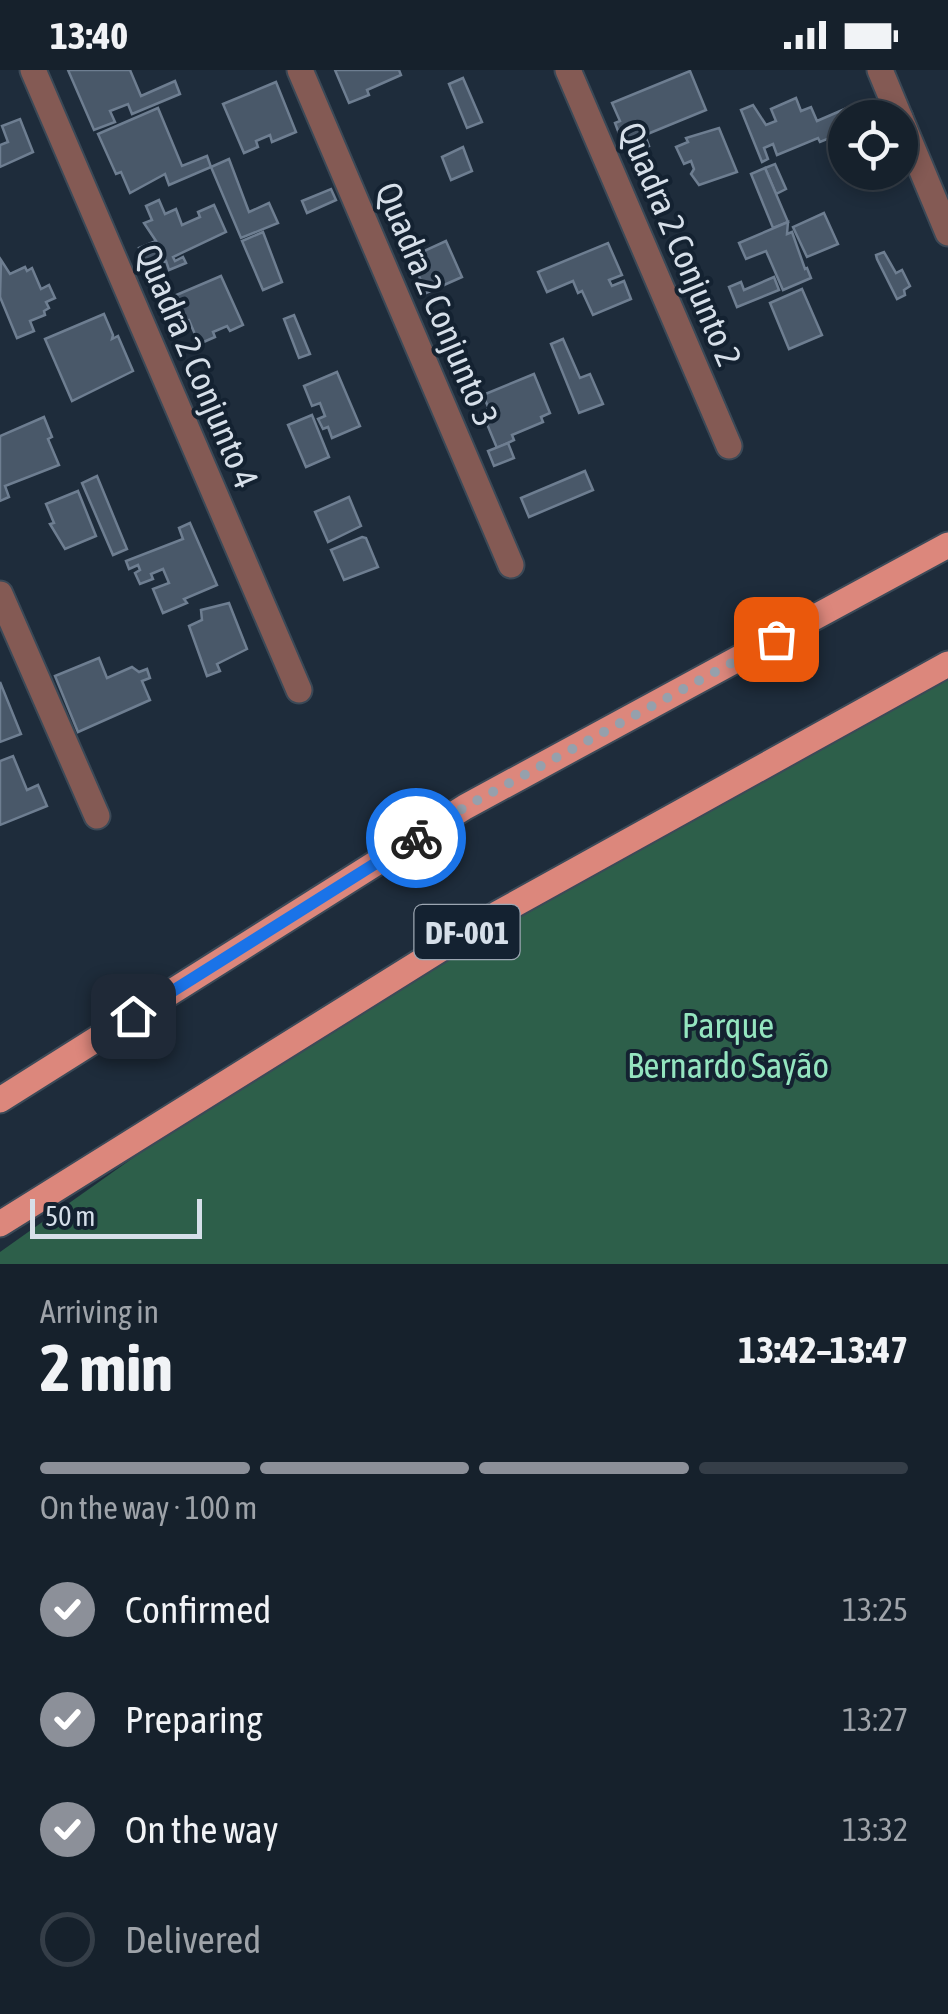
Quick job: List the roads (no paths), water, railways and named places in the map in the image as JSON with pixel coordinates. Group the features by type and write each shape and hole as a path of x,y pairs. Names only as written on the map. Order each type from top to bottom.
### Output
{"main road":[{"path":"0,1100 465,807 948,545"},
{"name":"DF-001","path":"0,1224 497,914 948,664"}],"street":[{"name":"Quadra 2 Conjunto 4","path":"33,70 298,690"},
{"name":"Quadra 2 Conjunto 3","path":"300,70 511,565"},
{"name":"Quadra 2 Conjunto 2","path":"568,70 729,446"},
{"path":"880,70 892,100"},
{"path":"918,161 948,232"},
{"path":"0,594 96,816"}],"park label":[{"name":"Parque Bernardo Sayão","path":"728,1045"}]}
